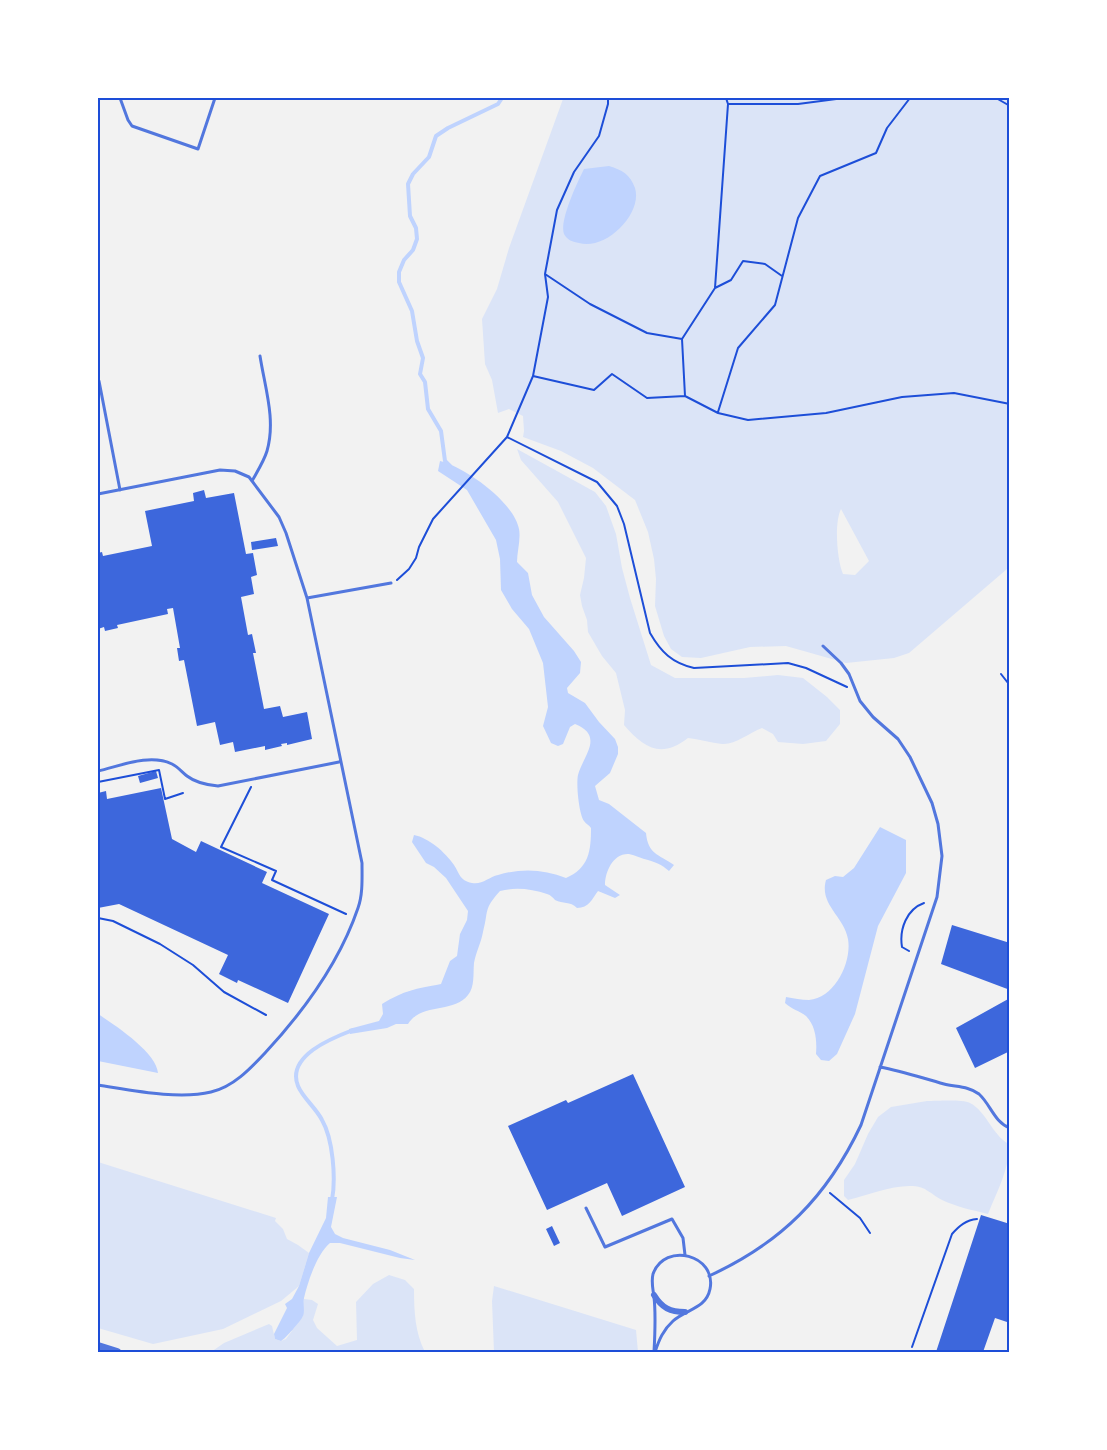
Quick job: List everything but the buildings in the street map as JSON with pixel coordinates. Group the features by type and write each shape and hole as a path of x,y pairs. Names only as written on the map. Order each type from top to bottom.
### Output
{"street":[{"path":"654,1295 664,1308 674,1312 685,1312"},
{"path":"98,1346 117,1353"}],"lane":[{"path":"120,98 132,126 198,149 215,98"},
{"path":"252,481 267,454 271,432 271,417 260,356"},
{"path":"98,381 120,490"},
{"path":"98,494 219,470 235,471 249,477 279,517 307,598 339,762 362,863 362,886 358,907 327,973 287,1030 238,1078 212,1092 195,1095 98,1085"},
{"path":"307,598 392,583"},
{"path":"709,1276 758,1251 792,1223 833,1175 851,1146 861,1125 937,897 942,856 938,824 932,803 910,757 898,739 873,717 860,701 849,674 823,646"},
{"path":"98,771 150,760 164,761 175,765 188,777 203,784 218,786 339,762"},
{"path":"880,1067 971,1089 987,1102 1000,1123 1010,1128"},
{"path":"586,1208 605,1247 672,1219 683,1238 685,1255"},
{"path":"685,1255 699,1261 709,1276 707,1297 696,1309 685,1312 665,1329 654,1353 652,1276 657,1267 668,1258 685,1255"}],"path":[{"path":"392,583 401,578 409,569 433,519 507,437 533,376 548,297 545,274 557,210 574,172 599,136 608,98"},
{"path":"685,396 682,339 715,288 728,104 726,98"},
{"path":"728,104 798,104 844,98"},
{"path":"718,413 738,348 775,305 798,218 820,176 876,153 887,128 910,98"},
{"path":"996,98 1010,106"},
{"path":"715,288 731,280 743,261 765,264 783,277"},
{"path":"545,274 590,304 647,333 682,339"},
{"path":"533,376 594,390 612,374 647,398 685,396 718,413 748,420 826,412 902,397 954,393 1010,404"},
{"path":"507,437 597,482 617,506 624,524 650,633 669,658 681,665 694,668 788,663 806,668 844,687 854,686"},
{"path":"1001,674 1008,683 1010,682"},
{"path":"98,782 159,770 165,799 183,793"},
{"path":"255,779 221,847 276,871 272,880 354,918"},
{"path":"909,951 902,947 904,926 909,912 915,906 924,903"},
{"path":"98,918 113,921 160,944 193,965 224,992 266,1016"},
{"path":"830,1193 860,1218 870,1233"},
{"path":"912,1347 952,1234 959,1226 977,1219"}],"shaded area":[{"path":"560,98 1009,98 1009,569 909,653 894,658 846,663 786,646 750,647 701,658 682,657 671,649 664,636 655,606 654,559 648,532 635,500 593,468 561,451 523,437 523,416 509,409 498,413 492,380 485,364 482,319 497,289 509,248 563,99","holes":["841,509 869,561 855,575 843,574 837,542"]},
{"path":"517,449 595,492 606,506 616,534 630,598 651,665 675,678 744,678 778,675 803,678 840,710 840,724 826,741 803,744 778,742 773,734 762,728 727,744 688,738 669,748 661,749 646,745 631,733 624,725 625,710 616,673 602,656 588,632 580,595 586,558 558,502 521,460"},
{"path":"927,1101 970,1103 1009,1144 1005,1171 988,1214 948,1202 917,1186 888,1189 848,1200 844,1196 844,1180 855,1164 878,1117 891,1107"},
{"path":"98,1162 276,1218 275,1221 283,1229 287,1239 309,1253 299,1286 281,1301 223,1329 153,1344 98,1328"},
{"path":"389,1275 405,1280 414,1289 417,1330 425,1352 211,1352 224,1343 269,1324 272,1326 275,1339 281,1341 286,1339 303,1316 304,1299 318,1304 313,1320 317,1328 337,1346 357,1340 356,1302 373,1284"},
{"path":"494,1286 636,1330 638,1352 494,1352 492,1301"}],"water":[{"path":"609,166 625,173 635,188 636,198 628,219 610,236 600,241 589,244 570,240 564,234 564,220 584,169"},
{"path":"440,461 462,470 487,487 508,508 515,519 519,529 517,562 528,573 532,595 544,617 581,662 580,673 567,688 568,693 585,703 615,739 618,747 618,754 610,773 595,786 599,800 609,804 646,833 652,849 674,865 669,871 656,863 629,854 618,857 608,869 605,885 620,895 615,898 598,891 590,902 581,908 535,891 518,889 500,891 487,910 474,963 473,984 470,992 462,1001 421,1013 408,1024 396,1024 387,1028 350,1034 349,1029 379,1021 383,1014 382,1004 390,999 410,991 441,984 450,961 457,956 460,934 467,920 468,911 446,878 426,863 412,842 414,835 436,846 450,860 462,878 476,883 498,875 524,870 541,871 566,878 580,869 589,851 591,828 582,817 577,785 578,775 590,747 589,734 575,724 570,727 563,744 558,746 551,743 543,726 548,707 543,663 529,629 512,609 501,590 500,559 496,540 467,490 438,471"},
{"path":"880,827 906,840 906,873 878,926 855,1014 837,1054 829,1061 821,1060 816,1054 816,1039 812,1024 806,1016 785,1003 786,997 809,1000 818,998 827,993 840,977 847,958 848,939 846,931 826,897 826,880 835,876 843,877 854,868"},
{"path":"98,1014 143,1048 156,1065 158,1073 98,1061"},
{"path":"328,1197 337,1197 331,1227 335,1234 415,1260 340,1243 330,1243 321,1254 311,1276 304,1298 302,1318 283,1340 275,1339 274,1334 287,1308 285,1304 292,1299 299,1286 309,1253 326,1218"}],"waterway":[{"path":"450,466 445,461 441,431 428,409 425,382 420,374 423,358 417,341 412,311 399,282 399,272 404,260 413,250 417,239 416,228 410,216 408,184 413,174 429,157 436,136 498,104 502,98"},
{"path":"332,1200 333,1170 329,1137 319,1116 300,1090 296,1075 305,1057 313,1050 353,1030"}]}
